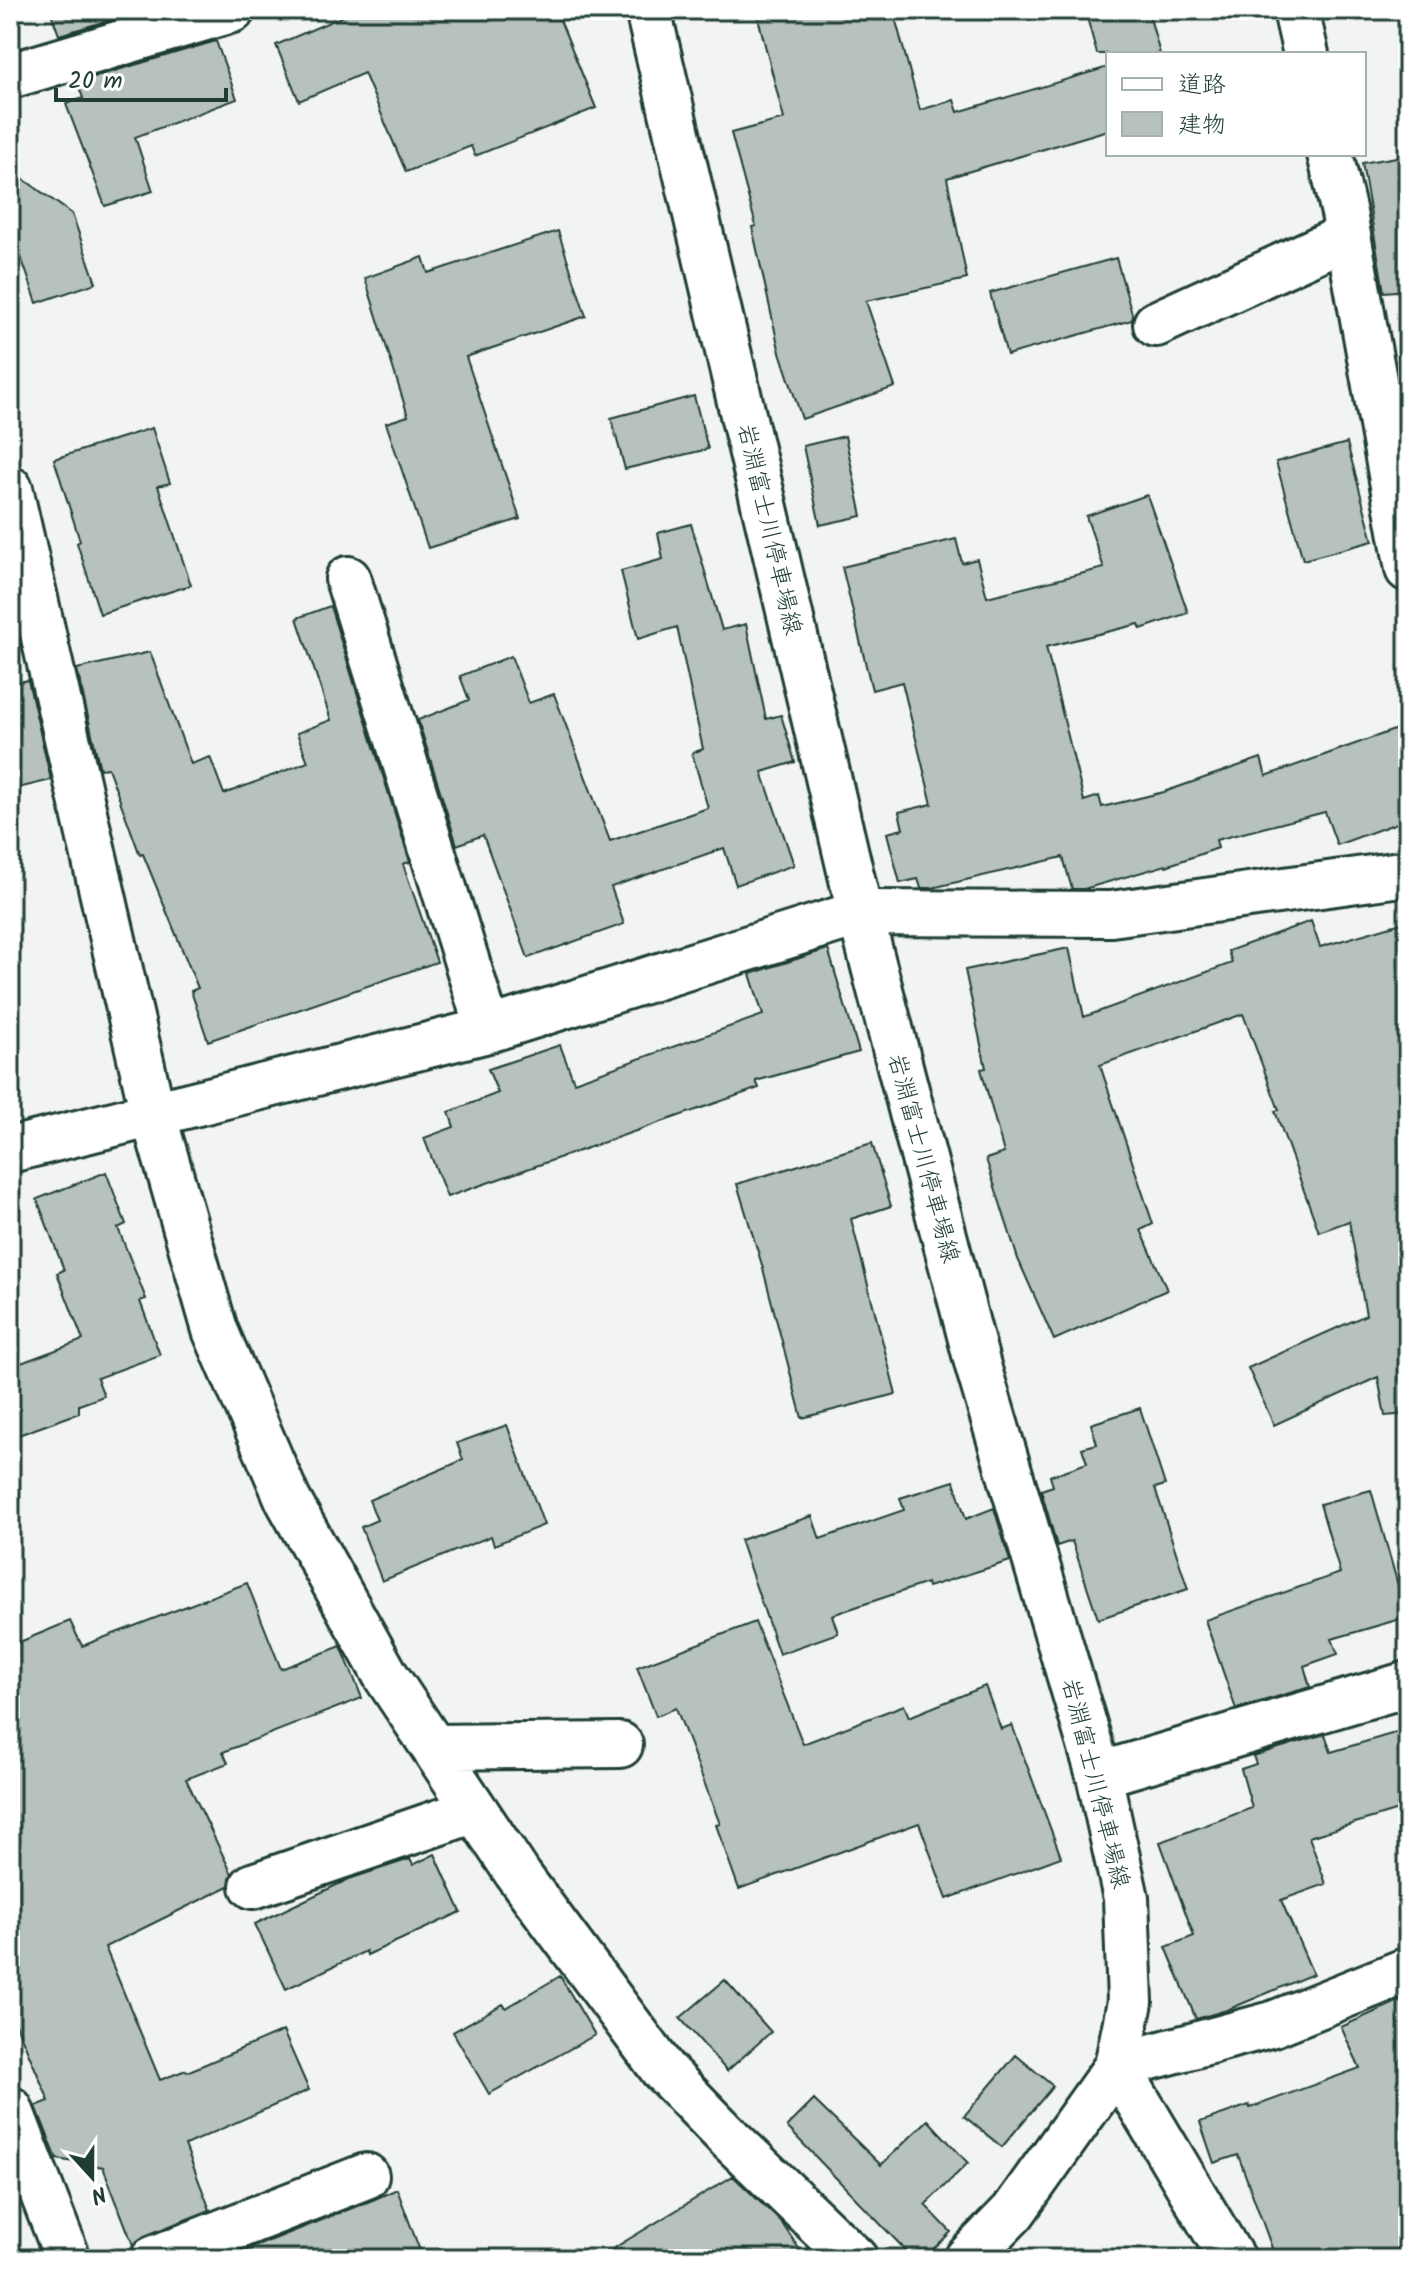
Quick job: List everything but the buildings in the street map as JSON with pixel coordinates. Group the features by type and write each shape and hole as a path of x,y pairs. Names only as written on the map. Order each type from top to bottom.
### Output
{"street":[{"path":"10,76 232,10"},
{"name":"岩淵富士川停車場線","path":"648,10 860,913 978,1366 1099,1775 1126,1898 1130,2002 1117,2066 1013,2212 967,2259"},
{"path":"1296,10 1306,52"},
{"path":"1330,156 1408,569"},
{"path":"1156,324 1347,236"},
{"path":"10,489 153,1114 215,1330 288,1500 386,1676 519,1876 663,2070 855,2259"},
{"path":"348,579 488,1030"},
{"path":"10,1150 488,1030 860,913 1111,914 1408,873"},
{"path":"1099,1775 1408,1684"},
{"path":"434,1747 620,1745"},
{"path":"253,1886 475,1810"},
{"path":"1232,2259 1117,2066 1273,2024 1408,1970"},
{"path":"10,2109 21,2170 68,2259"},
{"path":"153,2259 366,2176"}]}
